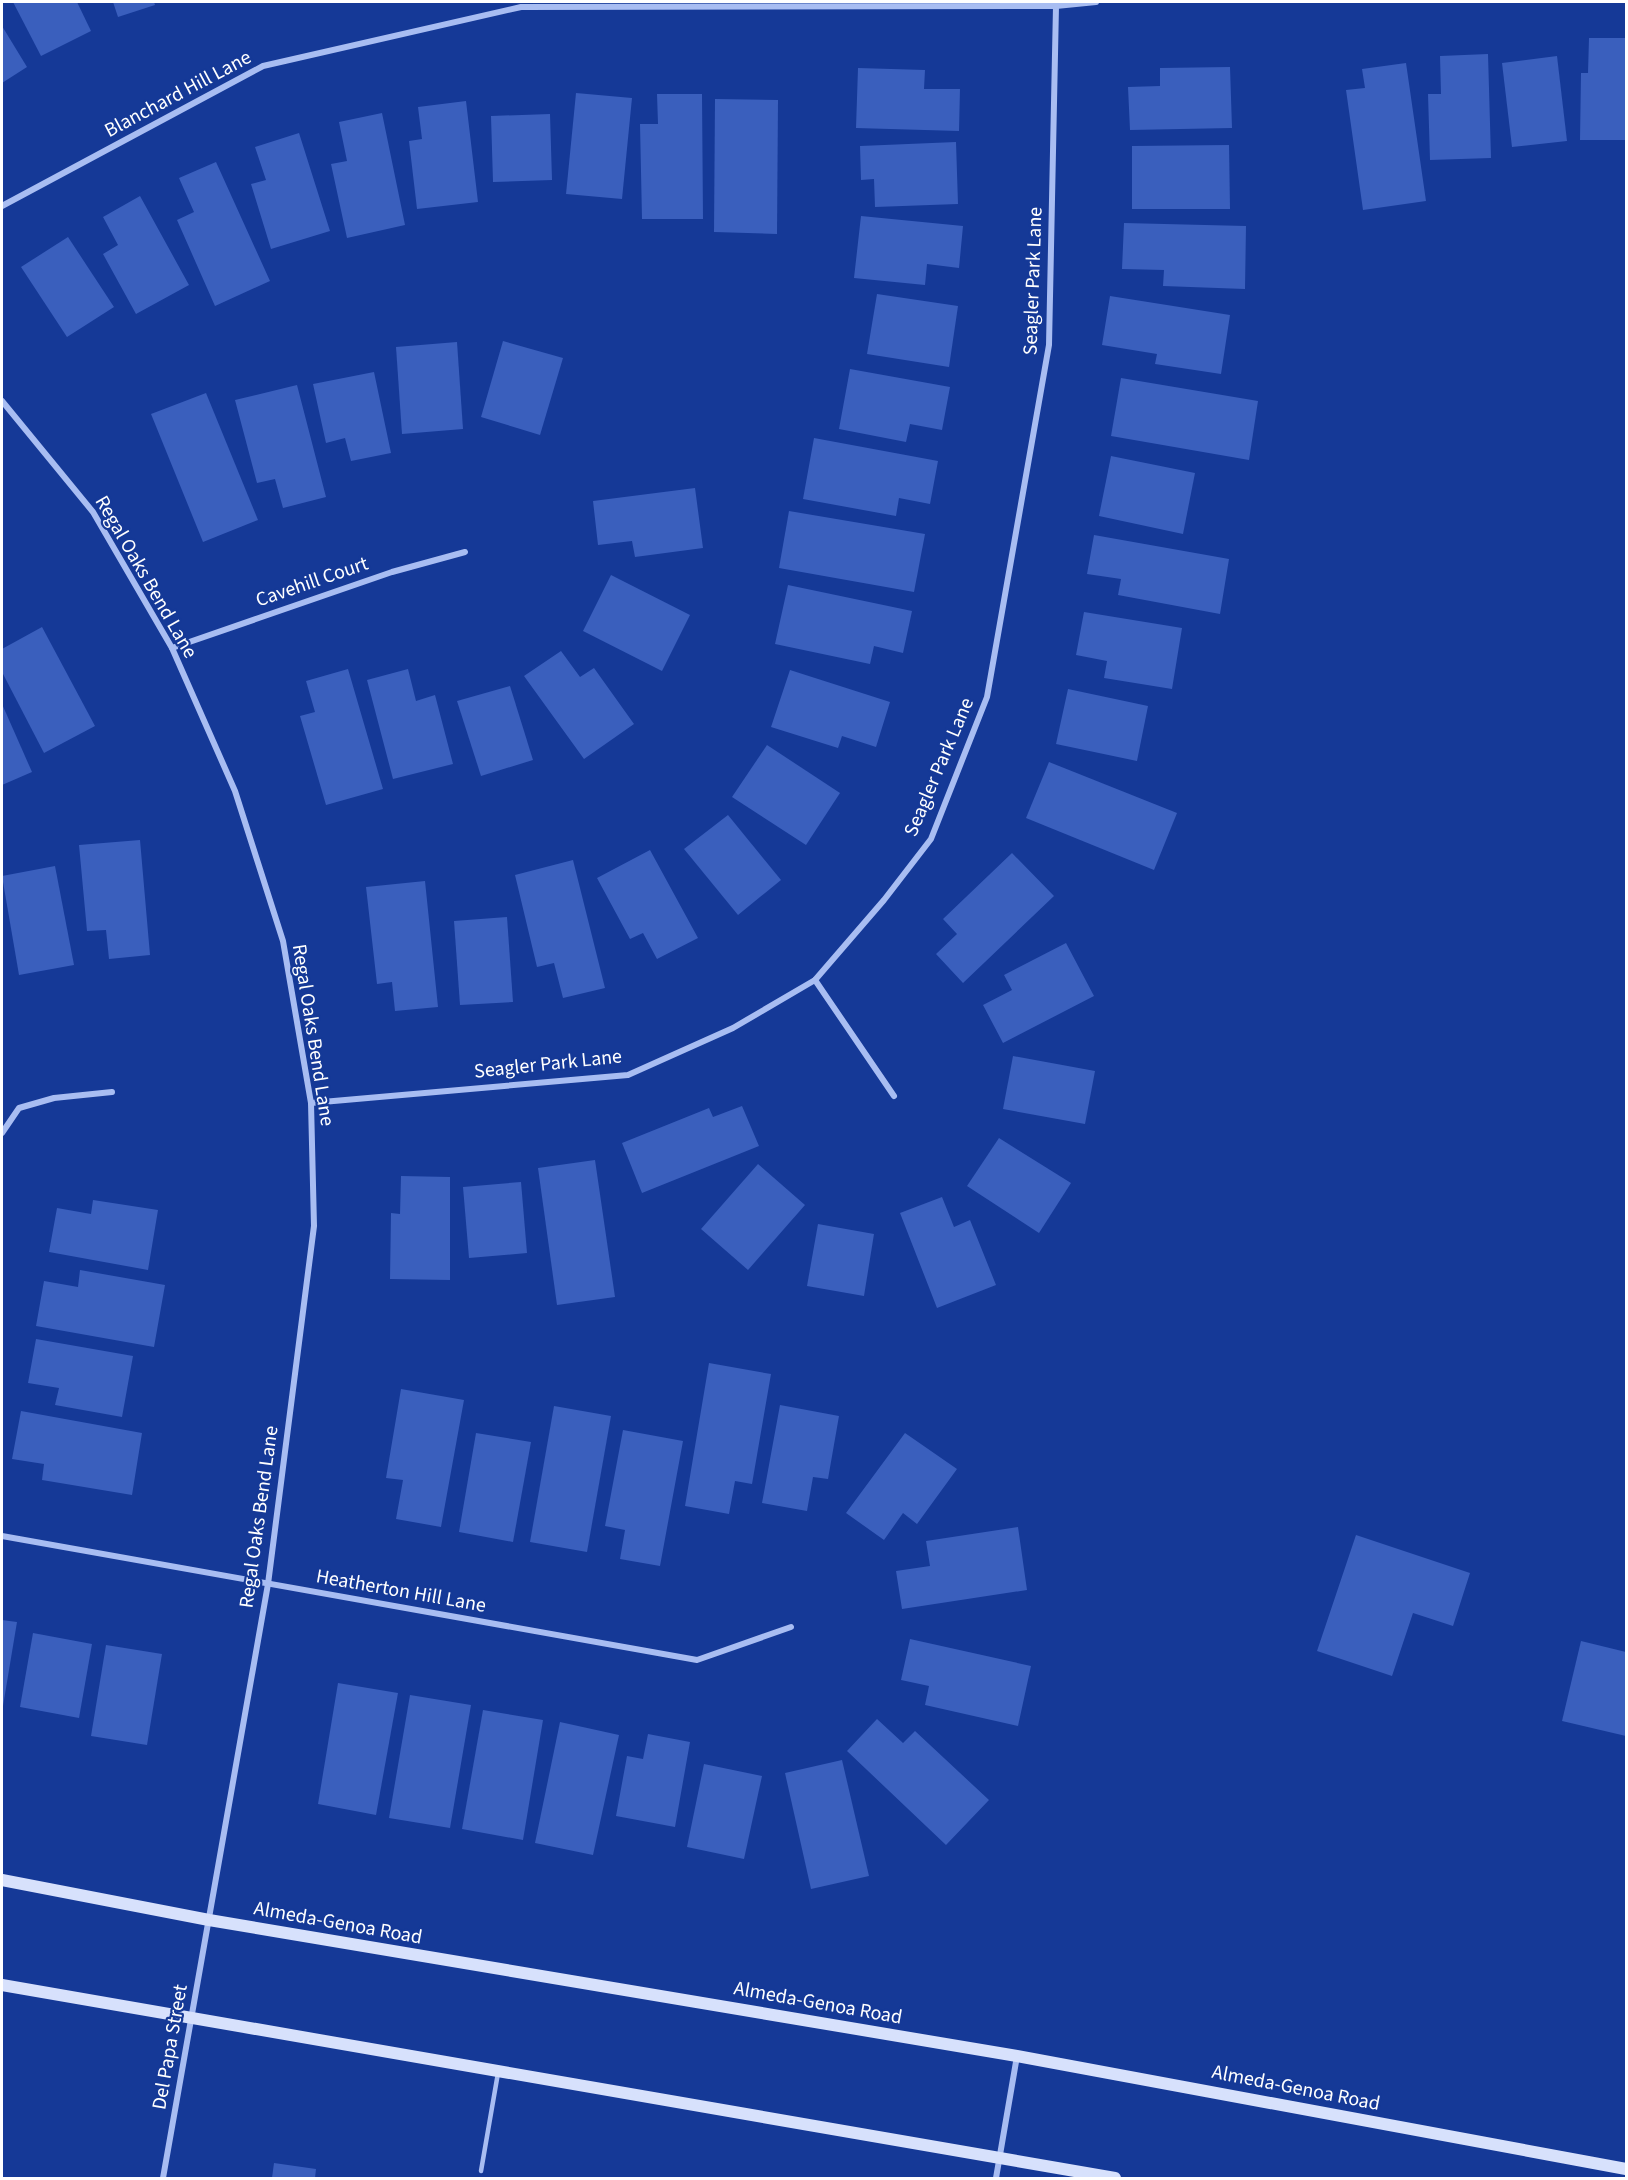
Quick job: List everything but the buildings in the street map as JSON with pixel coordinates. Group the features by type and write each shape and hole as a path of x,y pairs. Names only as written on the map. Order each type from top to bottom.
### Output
{"main road":[{"name":"Almeda-Genoa Road","path":"2,1880 209,1920 1017,2056 1626,2169"},
{"path":"2,1984 1115,2178"}],"street":[{"name":"Blanchard Hill Lane","path":"2,206 262,66 521,4 1056,6 1096,2"},
{"name":"Seagler Park Lane","path":"311,1103 628,1075 733,1028 815,980 884,900 931,839 987,697 1049,345 1056,6"},
{"name":"Regal Oaks Bend Lane","path":"2,401 93,512 172,648 235,791 283,940 311,1103 314,1226 268,1584 209,1920"},
{"name":"Cavehill Court","path":"172,648 392,572 465,552"},
{"path":"815,980 894,1096"},
{"path":"2,1133 19,1107 54,1098 112,1092"},
{"name":"Heatherton Hill Lane","path":"2,1536 697,1660 791,1627"},
{"name":"Del Papa Street","path":"164,2178 209,1920"},
{"path":"996,2178 1017,2056"}],"lane":[{"path":"481,2171 498,2072"}]}
